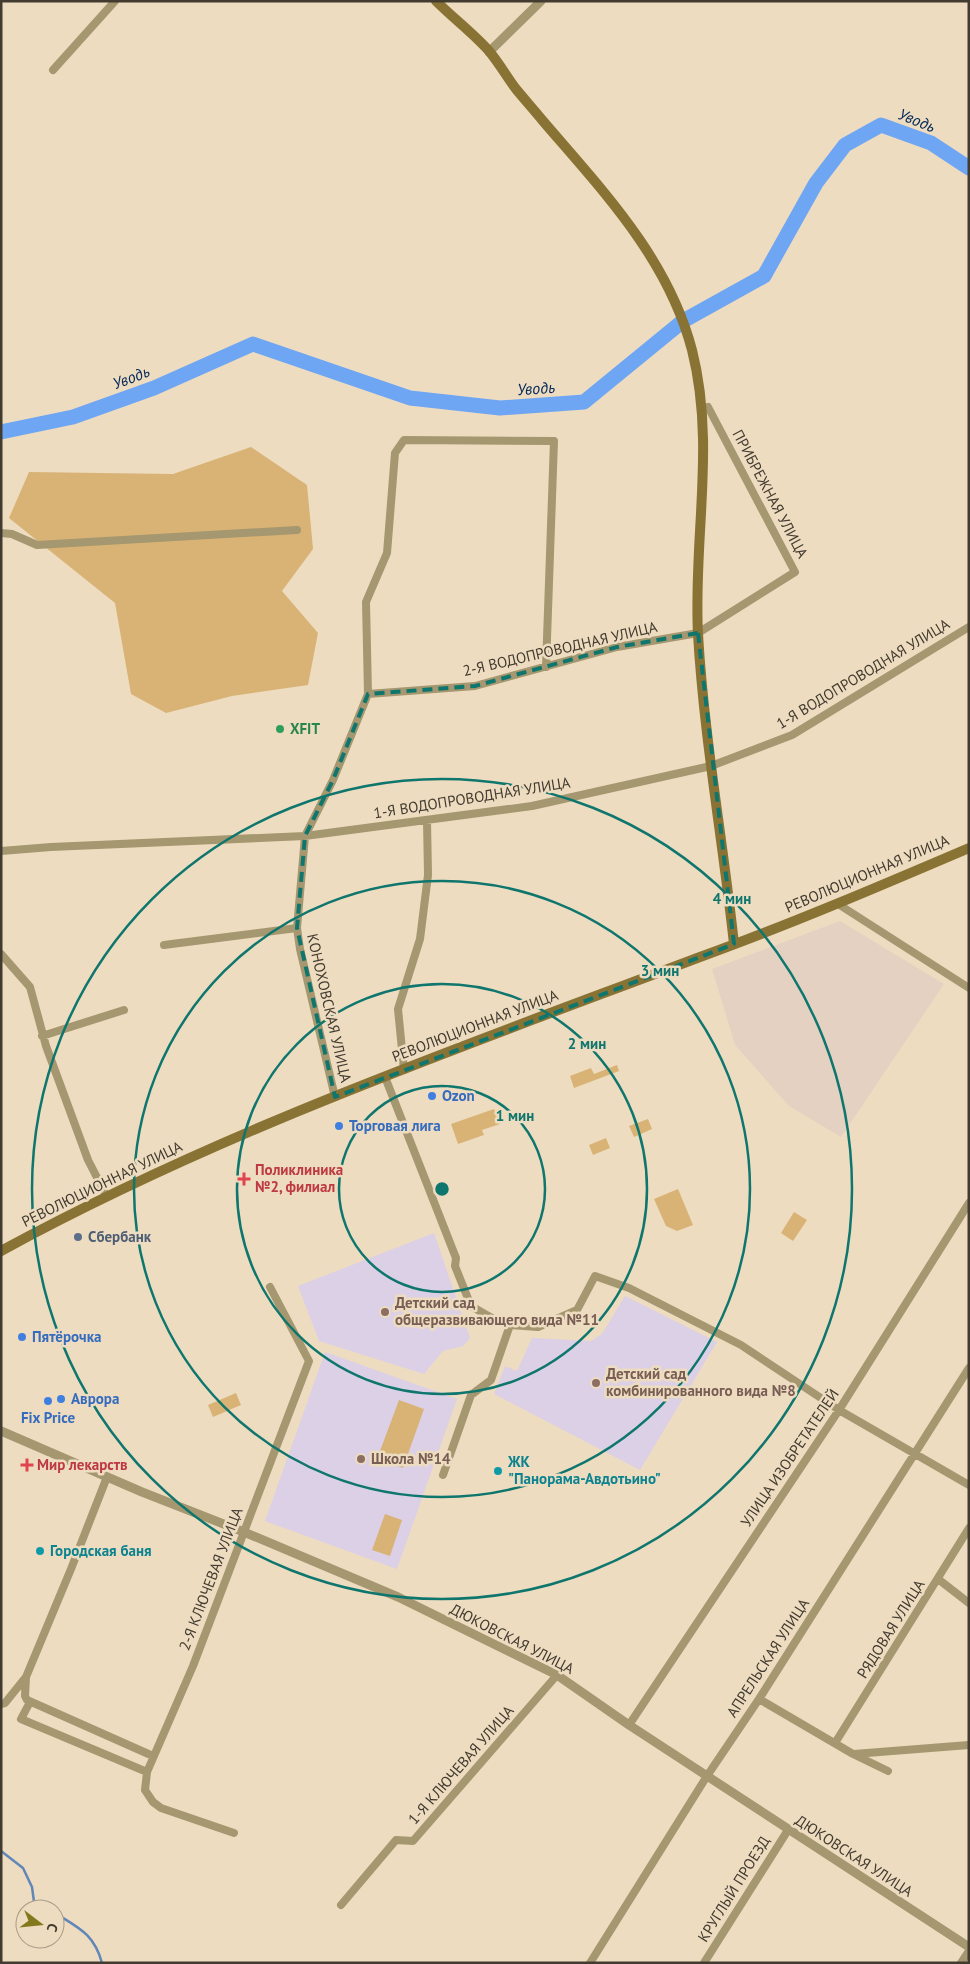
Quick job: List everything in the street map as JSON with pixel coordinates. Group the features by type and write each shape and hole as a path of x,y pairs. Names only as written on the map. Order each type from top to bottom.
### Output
{"main road":[{"path":"436,1 490,52 519,92 622,214 646,248 662,277 674,301 692,348 698,380 703,435 704,476 698,632 711,766 734,944"},
{"name":"РЕВОЛЮЦИОННАЯ УЛИЦА","path":"1,1251 107,1196 219,1144 521,1024 838,904 969,848"}],"street":[{"path":"53,70 115,1"},
{"path":"490,52 541,1"},
{"name":"ПРИБРЕЖНАЯ УЛИЦА","path":"698,632 796,572 708,407"},
{"path":"305,836 333,780 368,694 366,602 387,553 395,453 404,440 554,441 546,667"},
{"path":"1,533 12,534 37,544 297,530"},
{"name":"1-Я ВОДОПРОВОДНАЯ УЛИЦА","path":"1,851 51,847 305,836 532,806 711,766 792,735 969,627"},
{"name":"2-Я ВОДОПРОВОДНАЯ УЛИЦА","path":"368,694 476,686 617,647 698,632"},
{"path":"404,1070 398,1009 420,939 428,875 427,820"},
{"name":"КОНОХОВСКАЯ УЛИЦА","path":"305,836 297,928 300,949 335,1097"},
{"path":"838,904 969,988"},
{"path":"164,945 297,928"},
{"path":"1,954 30,987 42,1036 88,1160 107,1196"},
{"path":"42,1036 124,1010"},
{"path":"385,1077 456,1258 455,1266 471,1306 496,1321 538,1328 577,1310 595,1276 629,1288 724,1336 840,1410 915,1455 969,1484"},
{"name":"УЛИЦА ИЗОБРЕТАТЕЛЕЙ","path":"629,1725 840,1410 969,1203"},
{"name":"2-Я КЛЮЧЕВАЯ УЛИЦА","path":"234,1833 161,1808 153,1802 145,1790 147,1772 153,1756 193,1666 310,1361 270,1287"},
{"path":"443,1475 472,1395 491,1380 510,1324"},
{"name":"АПРЕЛЬСКАЯ УЛИЦА","path":"590,1963 707,1776 759,1699 969,1368"},
{"name":"ДЮКОВСКАЯ УЛИЦА","path":"1,1431 398,1597 557,1675 788,1830 969,1947"},
{"path":"1,1704 5,1703 26,1676 71,1569 107,1476"},
{"name":"РЯДОВАЯ УЛИЦА","path":"835,1743 969,1528"},
{"path":"938,1580 969,1603"},
{"name":"1-Я КЛЮЧЕВАЯ УЛИЦА","path":"341,1904 396,1840 413,1841 557,1675"},
{"path":"26,1676 25,1696 30,1702 153,1756"},
{"path":"759,1699 853,1754 888,1771"},
{"path":"30,1702 21,1718 147,1772"},
{"path":"853,1754 969,1745"},
{"name":"КРУГЛЫЙ ПРОЕЗД","path":"704,1963 788,1830"},
{"path":"961,1963 969,1951"}],"highlighted area":[{"path":"698,633 734,944 335,1097 297,928 305,836 333,780 368,694 475,686 617,647"}],"shaded area":[{"path":"251,447 307,485 313,549 282,591 318,633 308,685 232,696 166,713 131,694 115,603 9,518 29,472 173,474"},
{"path":"840,921 944,984 841,1137 789,1106 735,1045 712,969"},
{"path":"617,1065 619,1071 574,1088 570,1076 591,1068 594,1074"},
{"path":"494,1109 500,1124 482,1130 484,1135 458,1144 451,1124"},
{"path":"648,1119 652,1129 634,1137 629,1126"},
{"path":"606,1138 610,1148 593,1155 589,1145"},
{"path":"678,1189 693,1225 677,1231 666,1226 654,1199"},
{"path":"794,1212 807,1220 793,1241 781,1233"},
{"name":"Детский сад общеразвивающего вида №11","path":"434,1233 470,1338 463,1346 443,1351 424,1374 319,1341 298,1286"},
{"name":"Детский сад комбинированного вида №8","path":"625,1296 717,1342 640,1470 494,1394 505,1366 517,1371 532,1338 591,1341 602,1334"},
{"name":"Школа №14","path":"325,1352 457,1399 397,1569 265,1521"},
{"path":"236,1393 241,1405 213,1417 208,1405"},
{"path":"399,1400 424,1409 403,1468 377,1459"},
{"path":"385,1514 402,1520 390,1556 372,1550"}],"waterway":[{"name":"Уводь","path":"1,432 73,417 154,388 253,344 410,398 500,408 584,402 683,321 764,276 816,183 845,145 881,125 931,143 969,168"},
{"path":"1,1851 23,1868 32,1887 34,1899"},
{"path":"65,1920 90,1938 99,1953 102,1963"}],"place":[{"name":"XFIT","path":"280,729"},
{"name":"Ozon","path":"432,1096"},
{"name":"Торговая лига","path":"339,1126"},
{"name":"Поликлиника №2, филиал","path":"244,1179"},
{"name":"Сбербанк","path":"78,1237"},
{"name":"Детский сад общеразвивающего вида №11","path":"385,1312"},
{"name":"Пятёрочка","path":"22,1337"},
{"name":"Детский сад комбинированного вида №8","path":"596,1383"},
{"name":"Аврора","path":"61,1399"},
{"name":"Fix Price","path":"48,1401"},
{"name":"Школа №14","path":"361,1459"},
{"name":"Мир лекарств","path":"27,1465"},
{"name":"ЖК \"Панорама-Авдотьино\"","path":"498,1471"},
{"name":"Городская баня","path":"40,1551"}]}
